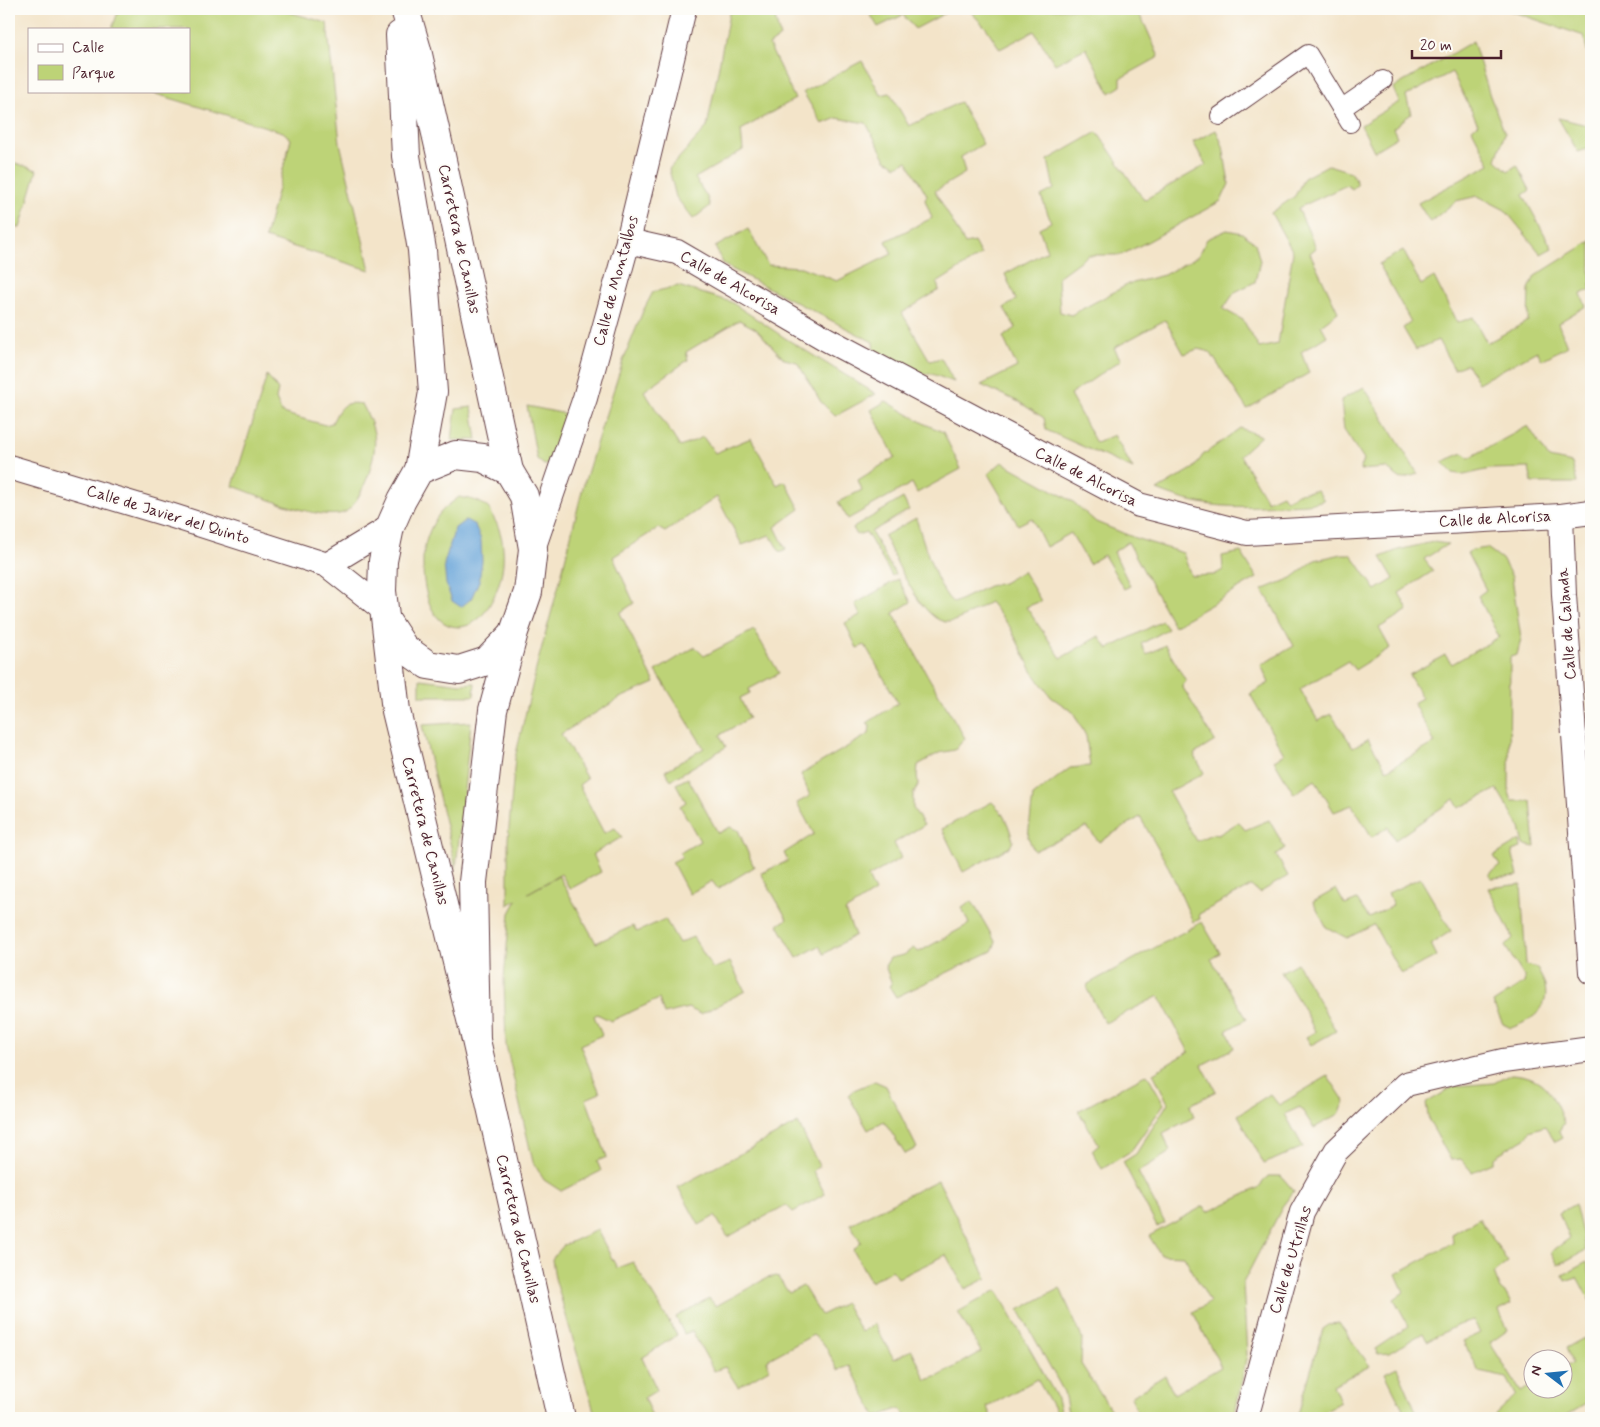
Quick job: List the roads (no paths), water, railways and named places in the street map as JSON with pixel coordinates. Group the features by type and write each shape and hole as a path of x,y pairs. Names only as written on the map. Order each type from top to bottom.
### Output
{"street":[{"path":"399,9 406,156 422,250 433,392 419,470"},
{"name":"Carretera de Canillas","path":"405,9 417,50 440,150 509,470 524,496 533,550 528,592 514,632 493,710 473,882 476,1040"},
{"name":"Calle de Montalbos","path":"533,550 585,398 628,241 684,9"},
{"path":"1220,116 1308,54 1346,116 1382,80"},
{"name":"Calle de Alcorisa","path":"628,241 677,252 834,343 1139,505 1247,533 1560,516 1591,512"},
{"path":"419,470 456,455 482,458 509,470"},
{"name":"Calle de Javier del Quinto","path":"9,467 328,565 385,615"},
{"name":"Carretera de Canillas","path":"419,470 390,527 383,561 382,591 396,711 476,1040 561,1418"},
{"name":"Calle de Calanda","path":"1560,516 1591,972"},
{"path":"328,565 390,527"},
{"path":"385,615 404,648 428,665 459,670 487,661 514,632"},
{"name":"Calle de Utrillas","path":"1246,1418 1302,1212 1336,1151 1406,1084 1503,1061 1591,1049"}],"water":[{"path":"466,520 475,525 481,540 482,561 479,581 471,599 461,607 452,601 446,584 444,564 455,528"}]}
